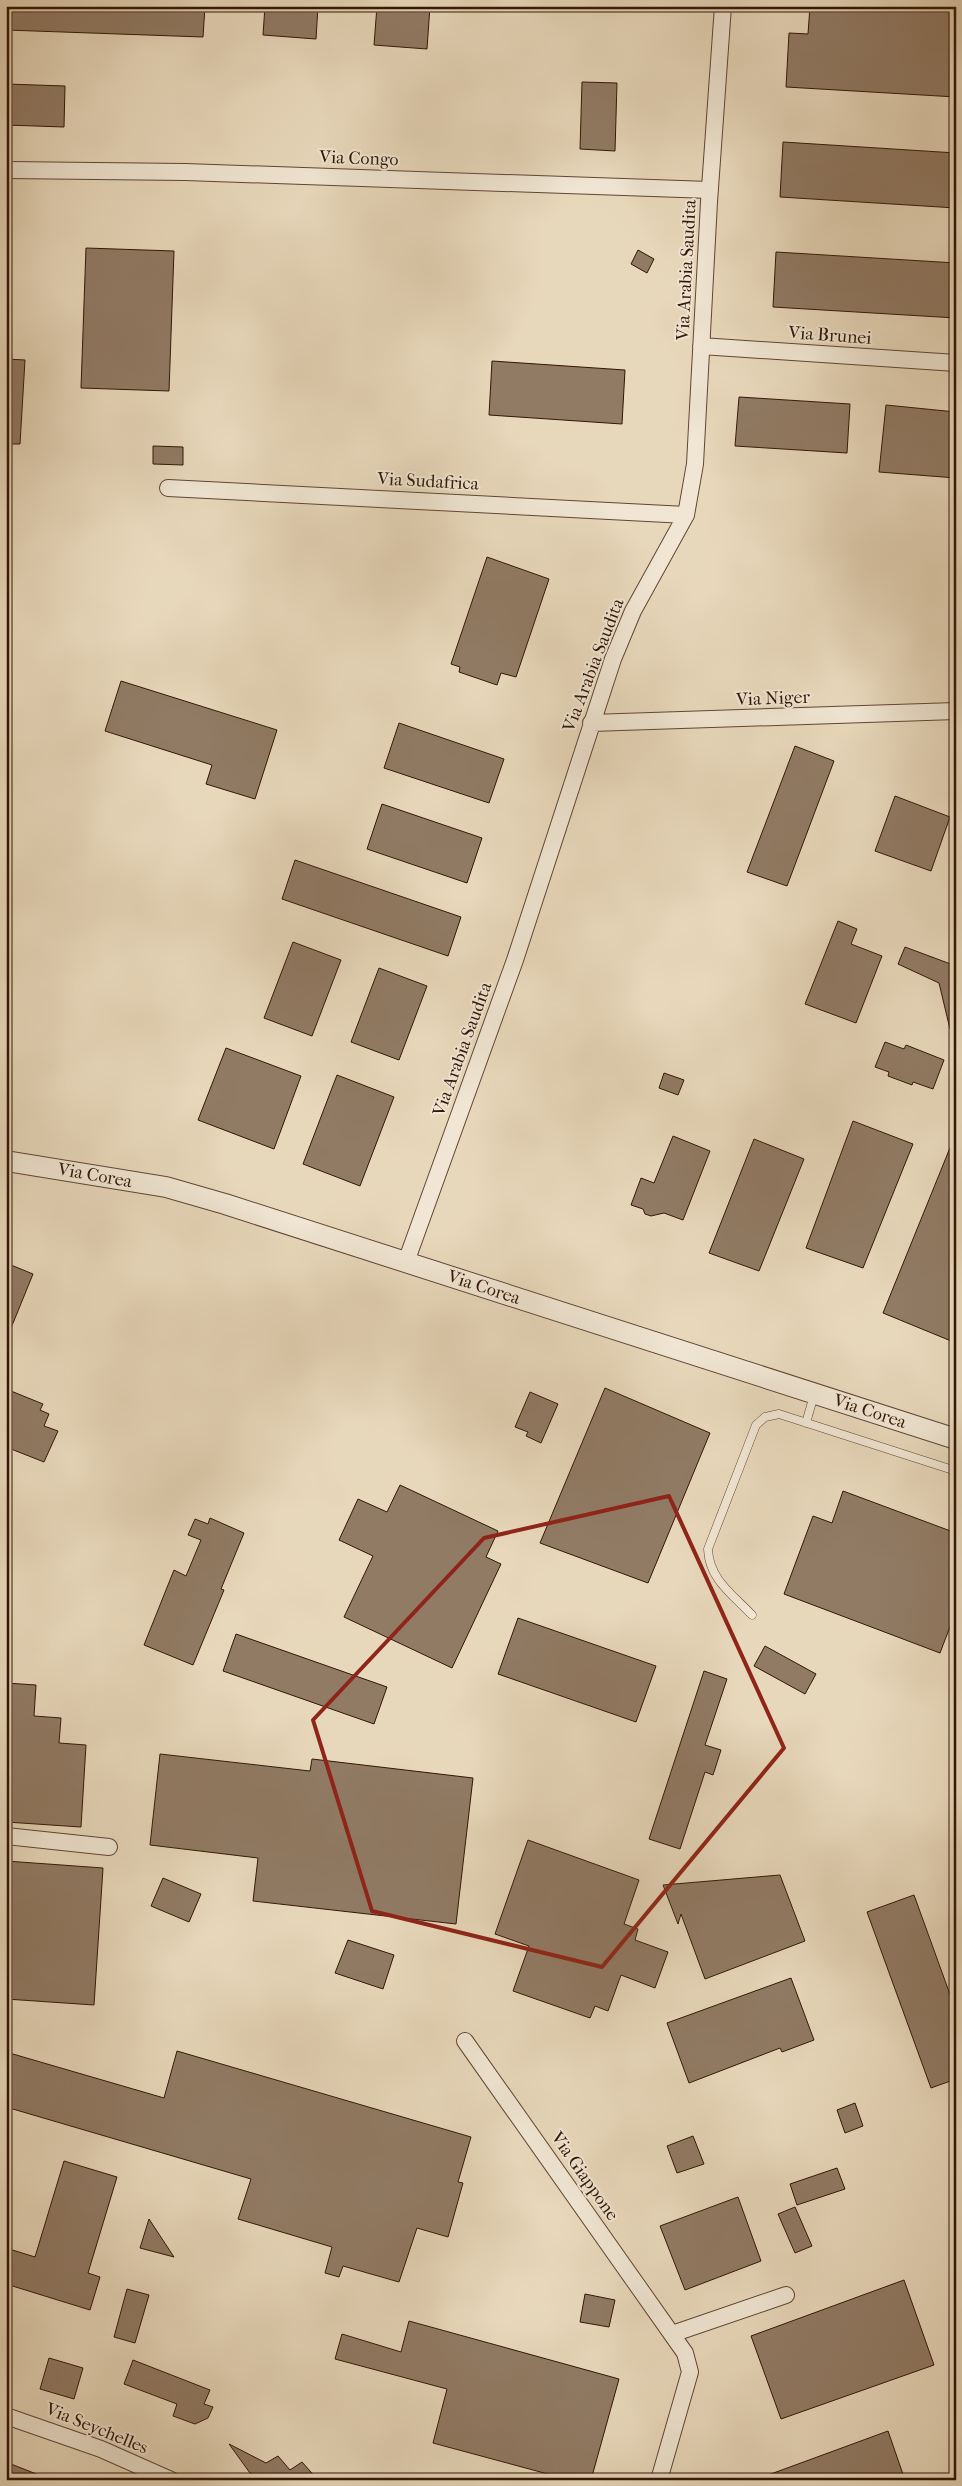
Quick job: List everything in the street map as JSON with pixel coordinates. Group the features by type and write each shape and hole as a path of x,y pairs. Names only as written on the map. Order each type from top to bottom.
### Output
{"street":[{"name":"Via Arabia Saudita","path":"406,1262 515,960 613,659 633,611 686,515 695,464 710,190 723,6"},
{"name":"Via Congo","path":"6,170 185,172 710,190"},
{"name":"Via Brunei","path":"701,346 956,363"},
{"name":"Via Sudafrica","path":"168,488 686,515"},
{"name":"Via Niger","path":"591,723 956,711"},
{"name":"Via Corea","path":"6,1161 166,1188 225,1204 956,1439"},
{"path":"6,1836 109,1847"},
{"name":"Via Giappone","path":"465,2041 685,2353 690,2372 659,2480"},
{"path":"672,2334 786,2295"},
{"name":"Via Seychelles","path":"6,2416 101,2449 171,2480"}],"lane":[{"path":"806,1423 815,1393"},
{"path":"752,1615 716,1577 708,1564 708,1549 756,1425 765,1417 779,1414 956,1471"}],"highlighted area":[{"path":"669,1496 784,1748 602,1967 372,1911 313,1720 484,1538"}],"building":[{"path":"6,6 205,6 203,37 6,30"},
{"path":"265,6 318,6 316,39 263,35"},
{"path":"377,6 430,6 427,49 374,45"},
{"path":"810,6 956,6 956,97 786,87 789,33 808,34"},
{"path":"582,82 617,83 615,151 580,149"},
{"path":"6,84 65,86 64,127 6,125"},
{"path":"783,142 956,153 956,208 780,197"},
{"path":"86,248 174,251 169,391 81,388"},
{"path":"638,250 654,259 647,273 631,264"},
{"path":"776,252 956,263 956,318 773,307"},
{"path":"6,359 25,360 20,444 6,444"},
{"path":"492,361 625,370 622,424 489,415"},
{"path":"739,397 850,404 847,453 735,446"},
{"path":"886,405 956,412 956,478 879,472"},
{"path":"153,446 183,447 183,465 153,464"},
{"path":"487,557 549,579 516,677 501,673 497,685 459,672 460,667 451,664"},
{"path":"121,681 277,730 255,799 206,784 212,765 105,731"},
{"path":"399,723 504,759 489,803 384,768"},
{"path":"795,746 834,761 787,886 747,872"},
{"path":"895,796 950,817 931,871 875,851"},
{"path":"382,804 482,838 467,883 367,849"},
{"path":"295,860 461,917 448,956 282,899"},
{"path":"838,921 857,929 851,944 882,956 856,1023 805,1004"},
{"path":"293,942 341,960 312,1036 264,1018"},
{"path":"905,947 956,966 956,1028 950,1029 939,983 898,964"},
{"path":"379,968 427,986 399,1060 351,1042"},
{"path":"885,1042 904,1049 906,1045 944,1060 933,1089 913,1082 912,1085 888,1076 889,1072 875,1067"},
{"path":"226,1048 301,1076 274,1149 198,1120"},
{"path":"664,1073 684,1080 678,1095 659,1088"},
{"path":"337,1075 394,1097 360,1186 303,1164"},
{"path":"853,1121 913,1144 863,1268 806,1248"},
{"path":"956,1133 956,1343 883,1313"},
{"path":"673,1136 710,1151 683,1220 664,1213 651,1216 645,1214 643,1209 631,1205 641,1178 654,1183"},
{"path":"754,1139 804,1159 759,1271 709,1253"},
{"path":"6,1263 33,1274 7,1338 6,1338"},
{"path":"605,1388 710,1433 648,1583 540,1543"},
{"path":"6,1389 43,1404 40,1410 49,1414 44,1426 58,1431 44,1462 6,1447"},
{"path":"530,1392 558,1404 541,1443 526,1436 528,1432 515,1427"},
{"path":"400,1485 498,1531 486,1557 501,1564 452,1668 344,1617 373,1556 339,1540 358,1499 387,1512"},
{"path":"843,1491 956,1533 956,1611 940,1653 784,1594 813,1516 832,1523"},
{"path":"210,1518 244,1533 221,1589 224,1590 193,1665 144,1645 174,1570 186,1576 201,1540 188,1535 195,1519 208,1524"},
{"path":"518,1618 656,1666 636,1722 498,1674"},
{"path":"236,1634 387,1687 374,1724 223,1671"},
{"path":"765,1646 816,1674 805,1694 754,1666"},
{"path":"704,1671 727,1679 705,1745 721,1750 713,1775 705,1772 680,1849 649,1839"},
{"path":"6,1683 36,1685 34,1716 61,1718 59,1743 86,1745 81,1827 6,1822"},
{"path":"160,1754 310,1771 312,1759 473,1778 456,1924 253,1901 258,1858 150,1845"},
{"path":"528,1840 639,1880 624,1924 638,1929 635,1940 668,1952 655,1988 621,1975 608,2011 595,2006 590,2018 513,1991 529,1946 495,1934"},
{"path":"6,1861 103,1868 94,2005 6,1999"},
{"path":"780,1875 805,1941 705,1979 681,1914 678,1924 663,1885"},
{"path":"163,1878 201,1894 189,1922 151,1906"},
{"path":"914,1895 956,2011 956,2079 931,2088 867,1912"},
{"path":"348,1940 394,1955 383,1989 335,1973"},
{"path":"791,1978 814,2040 782,2052 780,2048 689,2083 667,2023"},
{"path":"177,2051 471,2137 458,2182 463,2183 448,2237 417,2228 399,2282 343,2266 339,2277 325,2273 332,2247 238,2219 251,2179 6,2107 6,2052 164,2098"},
{"path":"855,2103 863,2126 845,2133 837,2110"},
{"path":"693,2136 704,2164 677,2173 667,2146"},
{"path":"64,2161 117,2177 88,2273 100,2277 90,2310 6,2284 6,2248 35,2257"},
{"path":"837,2168 845,2189 797,2205 790,2184"},
{"path":"738,2197 761,2261 685,2290 660,2226"},
{"path":"795,2207 812,2246 795,2253 778,2214"},
{"path":"149,2219 174,2257 140,2248"},
{"path":"904,2280 934,2365 781,2419 751,2336"},
{"path":"127,2289 149,2295 135,2343 114,2337"},
{"path":"585,2294 615,2300 609,2327 580,2322"},
{"path":"409,2321 619,2379 591,2480 570,2480 433,2443 447,2389 335,2359 342,2334 401,2352"},
{"path":"49,2358 83,2368 74,2399 40,2389"},
{"path":"133,2360 210,2390 204,2404 213,2407 208,2418 195,2424 173,2416 177,2404 124,2384"},
{"path":"888,2431 905,2480 760,2480 760,2478"},
{"path":"229,2444 266,2463 278,2456 290,2470 302,2462 318,2480 264,2480 250,2473"},
{"path":"6,2462 49,2479 49,2480 6,2480"}]}
